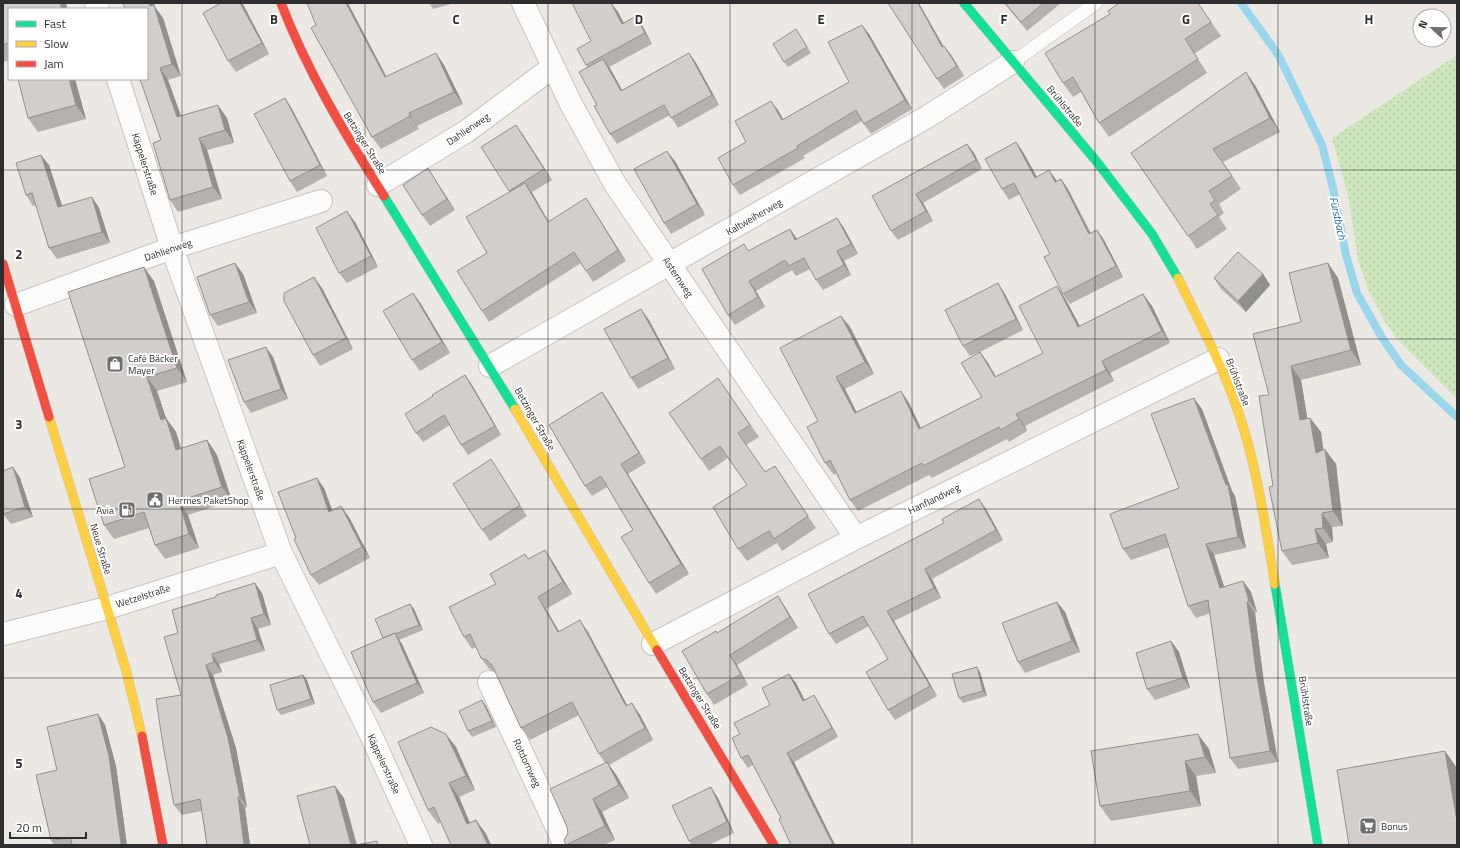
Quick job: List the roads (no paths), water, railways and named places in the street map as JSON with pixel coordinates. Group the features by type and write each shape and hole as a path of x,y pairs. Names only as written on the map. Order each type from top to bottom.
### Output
{"street":[{"name":"Betzinger Straße","path":"281,3 293,34 338,124 378,185 490,366 653,644 774,845"},
{"name":"Asternweg","path":"523,3 587,134 615,184 856,538"},
{"name":"Brühlstraße","path":"964,3 1097,162 1152,234 1177,277 1218,359 1237,408 1247,440 1263,511 1318,845"},
{"name":"Kaltweiherweg","path":"490,366 927,117 1013,62"},
{"name":"Dahlienweg","path":"378,185 467,130 553,67"},
{"name":"Käppelerstraße","path":"118,80 172,248 281,553 370,733 422,845"},
{"name":"Dahlienweg","path":"16,305 172,248 321,200"},
{"name":"Neue Straße","path":"3,264 107,608 138,718 163,845"},
{"name":"Hanflandweg","path":"653,644 856,538 1218,359"},
{"name":"Wetzelstraße","path":"3,634 107,608 281,553"},
{"name":"Rotdornweg","path":"489,682 565,845"}],"lane":[{"path":"1013,62 1096,3"}],"waterway":[{"name":"Fürstbach","path":"1241,3 1279,56 1322,145 1333,188 1346,255 1357,293 1381,336 1401,365 1457,417"}],"place":[{"name":"Café Bäcker Mayer","path":"115,364"},
{"name":"Hermes PaketShop","path":"155,500"},
{"name":"Avia","path":"127,510"},
{"name":"Bonus","path":"1368,826"}]}
